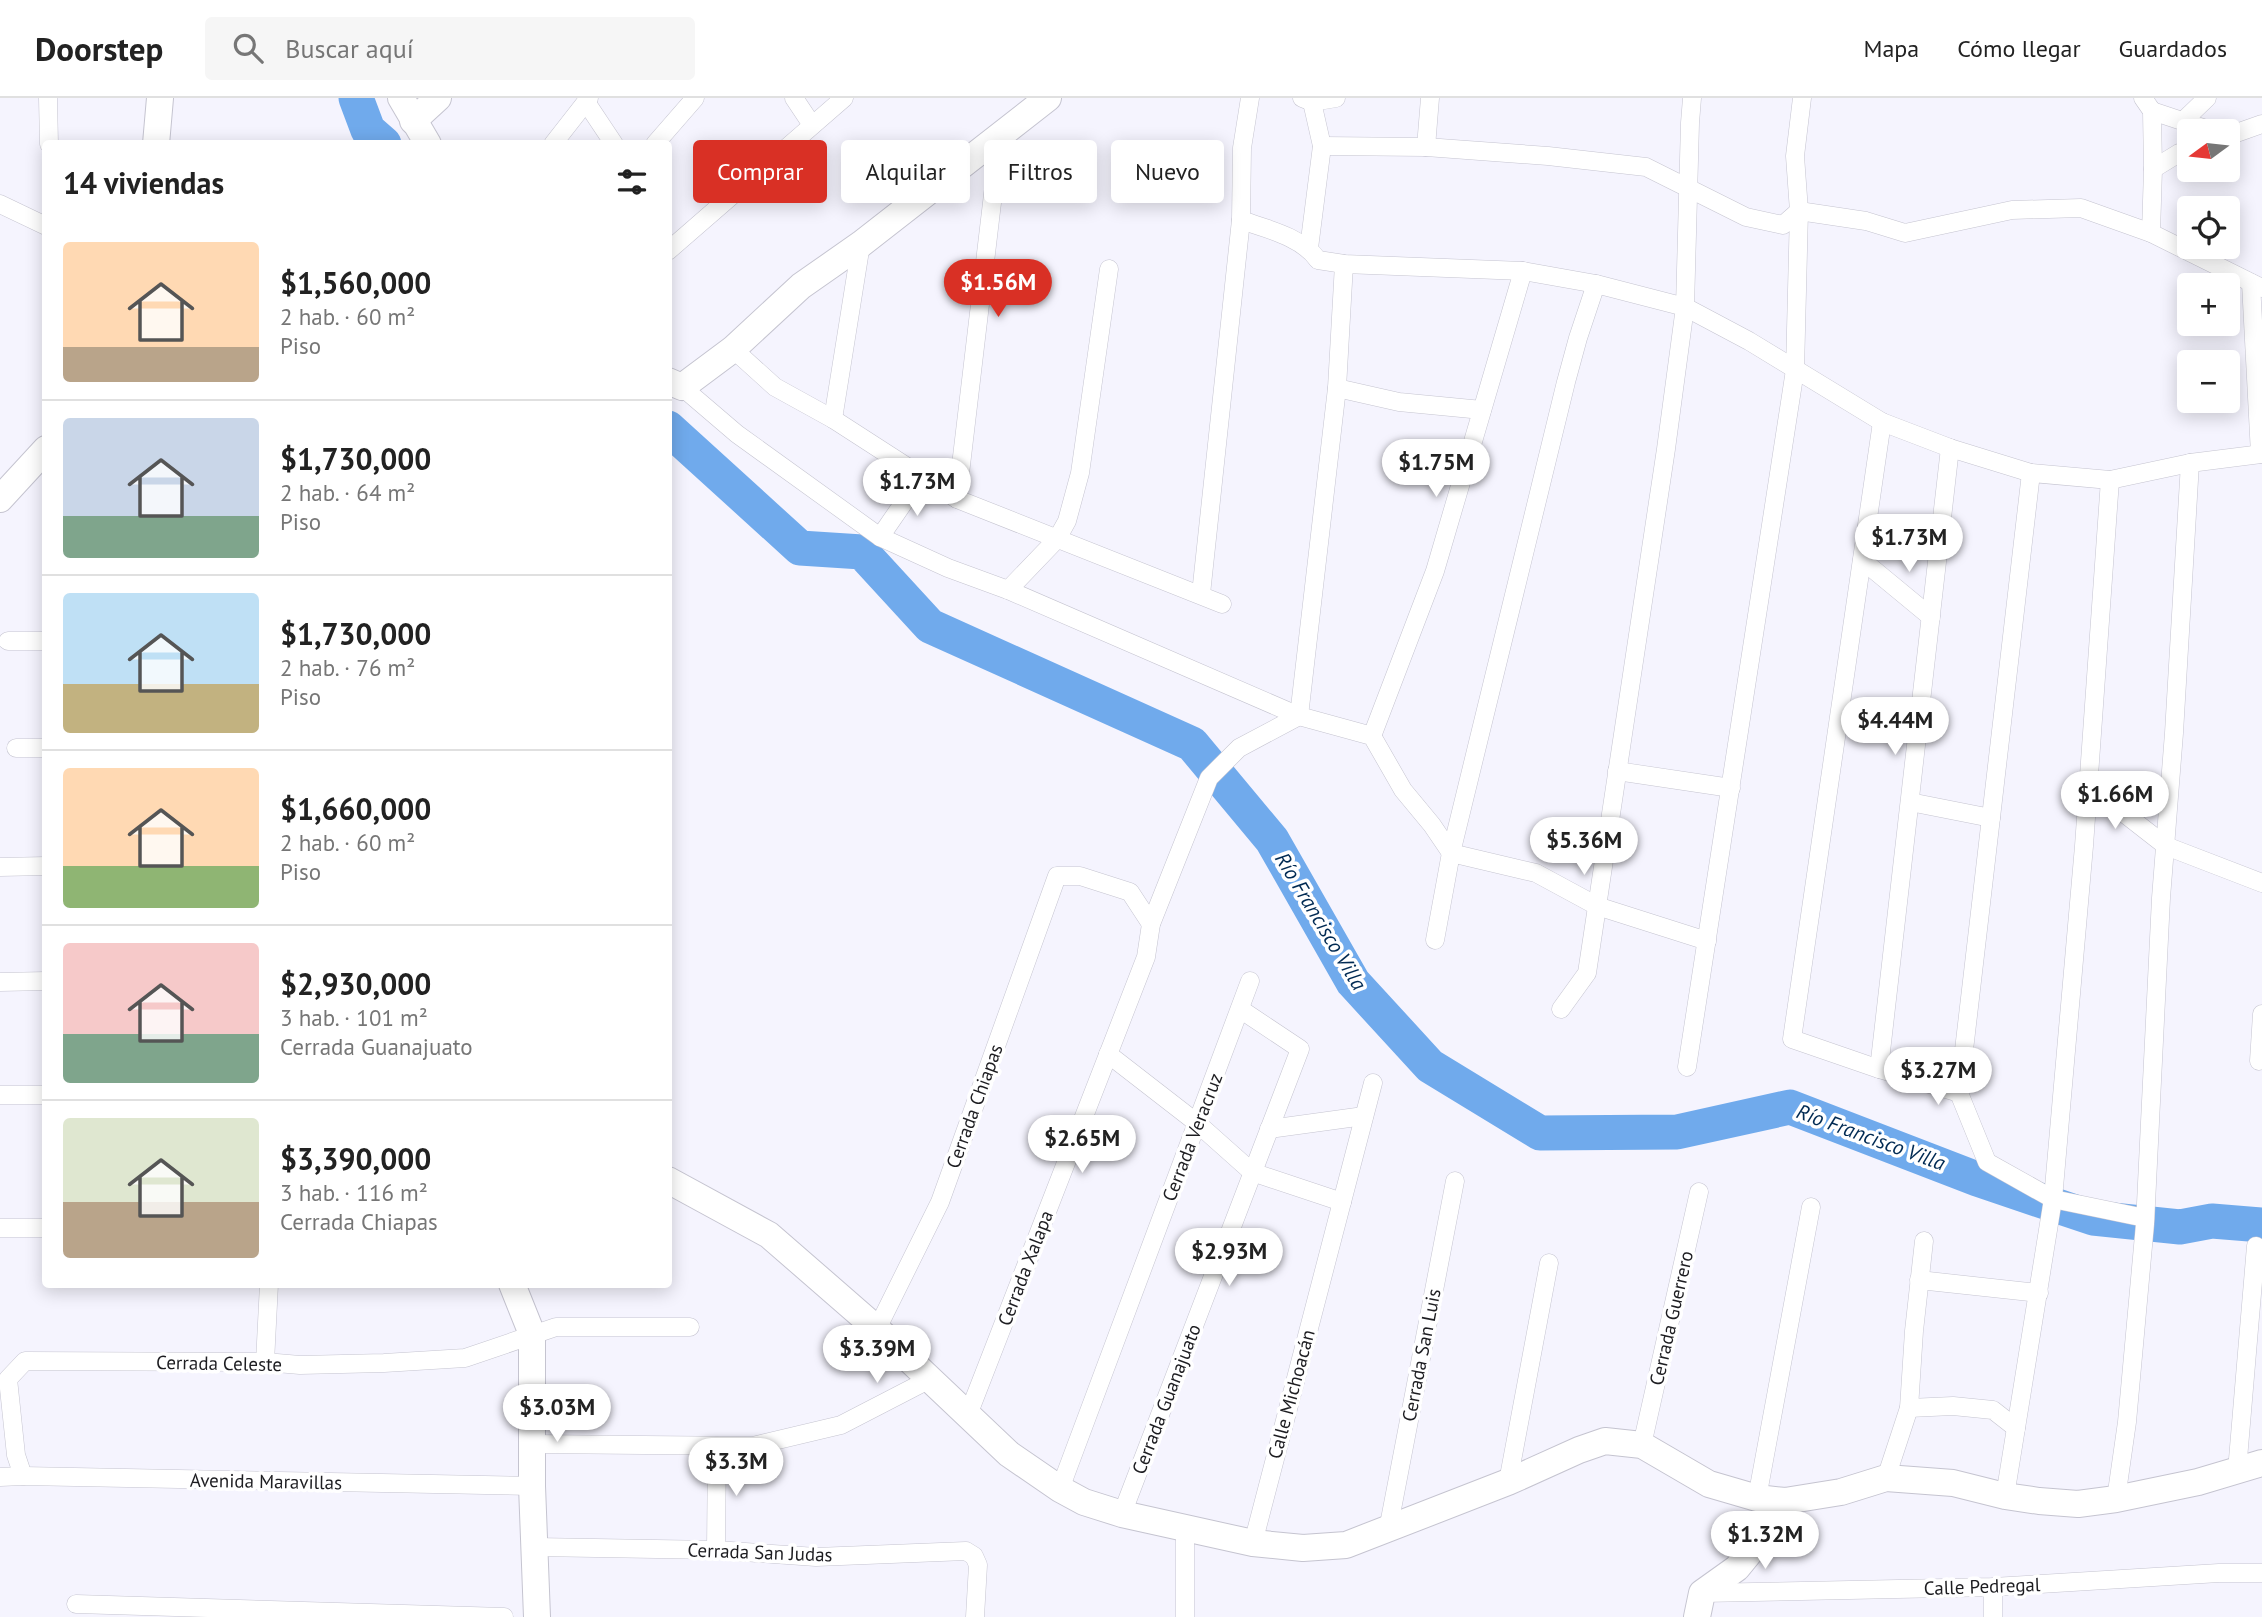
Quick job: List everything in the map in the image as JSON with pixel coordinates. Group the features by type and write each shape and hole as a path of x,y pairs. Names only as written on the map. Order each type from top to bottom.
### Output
{"main road":[{"path":"156,140 160,98"},
{"path":"401,98 425,140"},
{"path":"413,121 438,98"},
{"path":"675,384 733,349 801,286 861,244 1048,98"},
{"path":"0,499 42,453"},
{"path":"672,1182 769,1235 877,1329 1009,1454 1060,1489 1084,1502 1122,1514 1252,1543 1303,1548 1346,1545 1605,1441 1642,1445 1709,1484 1757,1498 1784,1501 1840,1492 1886,1478 1953,1483 2005,1496 2078,1504 2116,1499 2262,1463"},
{"path":"513,1288 532,1334 532,1486 537,1617"},
{"path":"1699,1605 1737,1568 1764,1535 1784,1501"}],"street":[{"path":"48,98 49,140"},
{"path":"658,140 695,98"},
{"path":"794,98 812,125"},
{"path":"672,243 844,98"},
{"path":"1201,594 1241,219 1242,148 1250,98"},
{"path":"1309,248 1322,146 1307,100 1336,98"},
{"path":"1426,148 1430,98"},
{"path":"1561,1010 1587,973 1666,449 1685,307 1692,98"},
{"path":"1688,1066 1795,370 1799,211 1795,156 1802,98"},
{"path":"2185,119 2207,98"},
{"path":"556,140 588,100 612,140"},
{"path":"2148,104 2153,169 2151,233"},
{"path":"2148,104 2179,119"},
{"path":"2240,132 2262,124"},
{"path":"957,499 1000,135"},
{"path":"1241,219 1309,248 1318,260 1344,264 1523,271 1596,284 1685,307 1749,341 1882,422 1950,449 2031,473 2110,480 2190,463 2261,454 2257,286 2151,233 2081,208 2012,210 1905,233 1866,221 1799,211 1783,225 1769,224 1746,217 1646,167 1548,156 1426,148 1322,146"},
{"path":"2153,169 2177,154"},
{"path":"0,204 42,224"},
{"path":"833,419 861,244"},
{"path":"1299,716 1337,388 1344,264"},
{"path":"1008,590 1057,539 1067,521 1080,473 1109,269"},
{"path":"1372,736 1435,570 1523,271"},
{"path":"1435,940 1451,853 1566,382 1596,284"},
{"path":"733,349 775,387 833,419 957,499 1222,604"},
{"path":"675,384 737,434 880,537 1299,716 1372,736 1403,790 1451,853 1536,873 1597,906 1707,941"},
{"path":"1337,388 1399,402 1482,410"},
{"path":"1882,422 1792,1039 1959,1093"},
{"path":"1879,1069 1950,449"},
{"path":"2116,1499 2127,1423 2145,1219 2161,898 2190,463"},
{"path":"2031,473 1959,1093 1987,1161 2053,1199 2145,1219"},
{"path":"880,537 922,476"},
{"path":"2005,1496 2053,1199 2089,786 2110,480"},
{"path":"1862,560 1931,617"},
{"path":"8,641 42,641"},
{"name":"Cerrada Xalapa","path":"968,1415 1146,957 1151,923 1209,778 1239,748 1299,716"},
{"path":"16,748 42,748"},
{"path":"1618,771 1731,788"},
{"path":"2089,786 2166,846 2262,883"},
{"path":"1910,802 1992,818"},
{"path":"0,867 42,866"},
{"name":"Cerrada Chiapas","path":"877,1329 940,1202 1057,876 1080,876 1130,892 1151,923"},
{"path":"0,982 42,981"},
{"name":"Cerrada Veracruz","path":"1060,1489 1250,981"},
{"name":"Cerrada Guanajuato","path":"1122,1514 1300,1049 1240,1009"},
{"path":"2259,1062 2262,1014"},
{"path":"1108,1054 1197,1123 1252,1172 1342,1202"},
{"name":"Calle Michoacán","path":"1252,1543 1373,1083"},
{"path":"0,1095 42,1095"},
{"path":"1269,1129 1364,1116"},
{"name":"Cerrada San Luis","path":"1388,1530 1455,1181"},
{"name":"Cerrada Guerrero","path":"1642,1445 1699,1192"},
{"path":"1757,1498 1811,1207"},
{"path":"0,1228 42,1228"},
{"path":"1886,1478 1909,1408 1924,1241"},
{"path":"2237,1471 2256,1246"},
{"path":"1508,1482 1549,1263"},
{"path":"1919,1280 2039,1293"},
{"path":"265,1362 269,1288"},
{"name":"Cerrada Celeste","path":"23,1476 16,1455 8,1378 24,1361 324,1364 465,1358 556,1327 690,1327"},
{"path":"533,1444 753,1446 841,1425 930,1379"},
{"path":"1909,1408 1953,1406 1993,1410 2016,1428"},
{"path":"716,1550 717,1446"},
{"name":"Avenida Maravillas","path":"0,1477 532,1486"},
{"path":"1185,1528 1185,1617"},
{"name":"Cerrada San Judas","path":"535,1547 716,1550 816,1556 966,1551 974,1556 978,1565 975,1617"},
{"name":"Calle Pedregal","path":"1699,1605 2219,1573 2262,1573"},
{"path":"1993,1587 1993,1617"},
{"path":"76,1604 504,1617"}],"waterway":[{"name":"Río Francisco Villa","path":"356,98 368,130 379,140"},
{"name":"Río Francisco Villa","path":"672,432 800,548 862,552 930,626 1192,744 1272,840 1353,982 1430,1066 1540,1133 1677,1132 1790,1107 1977,1179 2093,1218 2180,1227 2212,1221 2262,1225"}]}
